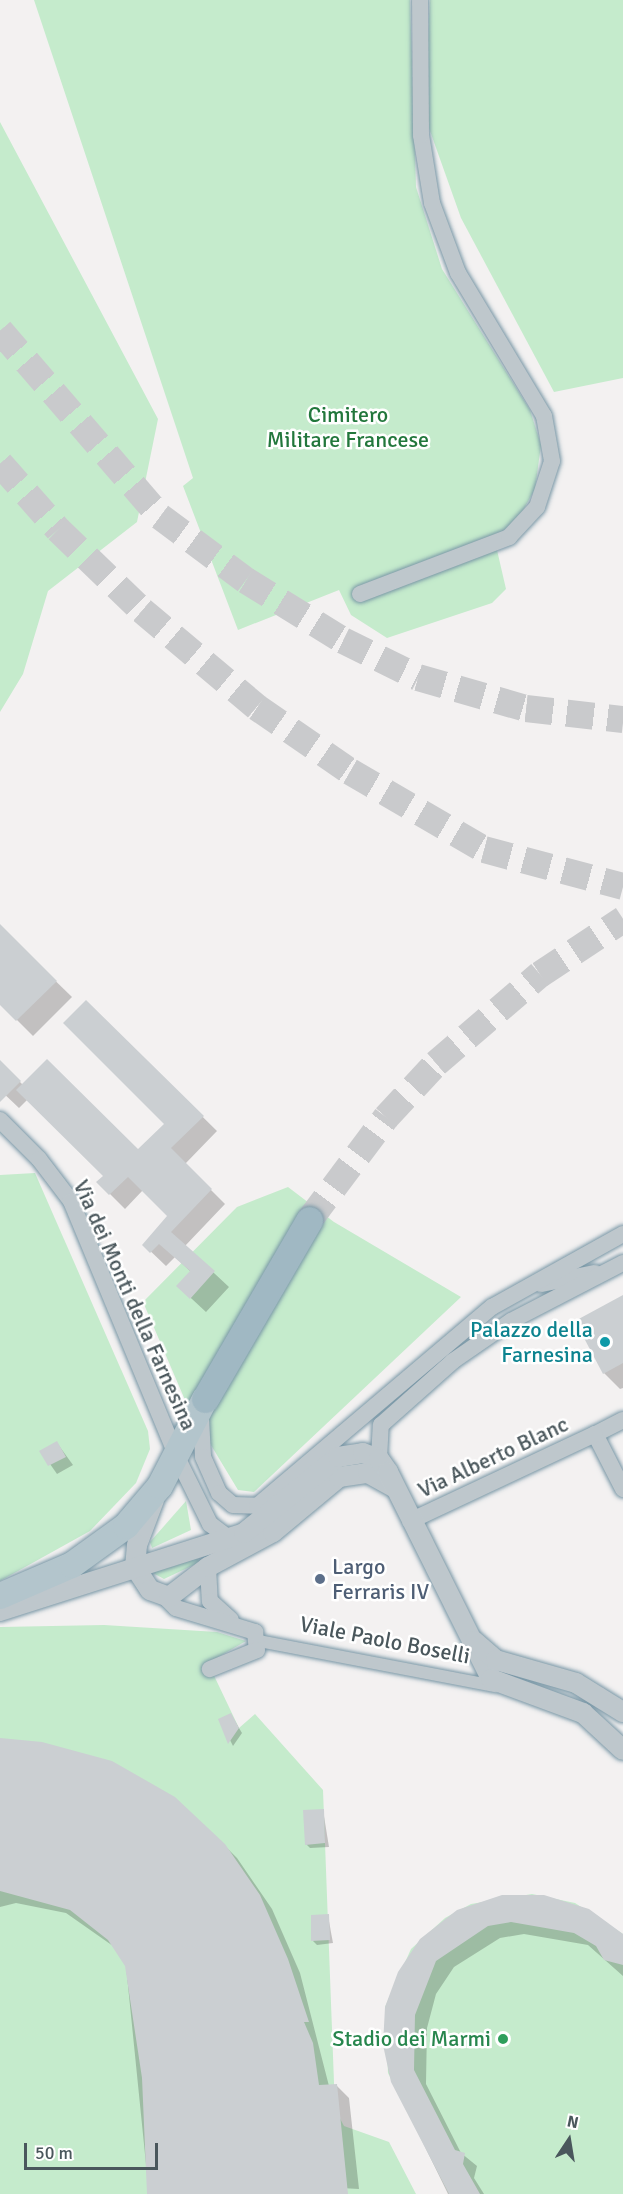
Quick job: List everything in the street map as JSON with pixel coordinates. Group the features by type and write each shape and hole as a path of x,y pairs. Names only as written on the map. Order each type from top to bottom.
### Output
{"highway":[{"path":"205,1399 309,1220"}],"main road":[{"path":"0,1596 93,1554 137,1516 160,1486 177,1457 205,1399"}],"street":[{"path":"360,594 509,537 537,507 552,460 544,416 458,273 432,203 421,135 420,0"},
{"name":"Via dei Monti della Farnesina","path":"0,1120 39,1159 70,1201 177,1457 210,1524 227,1537"},
{"path":"205,1399 199,1435 205,1466 224,1499 253,1508 478,1318 522,1288 623,1234"},
{"path":"522,1288 617,1266"},
{"path":"472,1639 379,1459 381,1425 447,1365 506,1325 617,1266"},
{"name":"Via Alberto Blanc","path":"410,1521 623,1420"},
{"path":"595,1434 623,1489"},
{"path":"0,1611 136,1570 227,1537 270,1517 342,1455 363,1453 379,1459"},
{"path":"164,1596 180,1593 208,1567 273,1532 346,1474 368,1473 393,1487"},
{"path":"160,1486 137,1545 136,1570 147,1587 187,1612 240,1623"},
{"path":"208,1567 212,1605 240,1623 259,1641 250,1654 210,1669"},
{"name":"Viale Paolo Boselli","path":"472,1639 483,1668 501,1687"},
{"name":"Viale Paolo Boselli","path":"472,1639 496,1660 576,1683 623,1712"},
{"name":"Viale Paolo Boselli","path":"259,1641 501,1687 583,1713 623,1750"}],"green space":[{"name":"Cimitero Militare Francese","path":"34,0 410,0 416,187 442,269 530,410 541,445 535,489 517,521 494,537 506,589 492,603 387,638 351,615 339,590 238,630 183,486 193,478"},
{"path":"430,0 623,0 623,378 554,392 461,218 424,114"},
{"path":"0,122 158,419 137,522 48,591 23,674 0,712"},
{"path":"35,1173 148,1431 150,1449 136,1483 90,1531 0,1581 0,1175"},
{"path":"288,1187 334,1222 461,1297 254,1492 238,1490 188,1407 143,1302 237,1207"},
{"path":"186,1501 191,1530 152,1548 150,1542"},
{"path":"194,1554 200,1562 164,1579 153,1573"},
{"path":"104,1625 217,1632 246,1641 208,1663 239,1728 255,1714 323,1790 335,2109 344,2126 389,2142 416,2194 0,2194 0,1627"},
{"name":"Stadio dei Marmi","path":"532,1894 575,1903 623,1934 623,2194 449,2194 388,2073 385,2007 411,1949 445,1918 471,1904"}],"building":[{"path":"0,924 57,981 16,1021 0,1005"},
{"path":"86,1000 204,1116 171,1148 212,1189 171,1232 215,1271 190,1299 176,1286 190,1271 159,1244 150,1253 142,1245 167,1216 128,1177 109,1195 96,1182 103,1176 16,1090 47,1059 138,1149 164,1124 63,1023"},
{"path":"0,1060 21,1081 0,1102"},
{"name":"Palazzo della Farnesina","path":"623,1295 623,1363 603,1374 575,1321"},
{"path":"57,1441 66,1457 48,1466 39,1451"},
{"path":"231,1713 239,1728 228,1744 218,1719"},
{"path":"0,1738 42,1742 112,1761 175,1797 225,1844 260,1895 288,1959 309,2022 304,2022 313,2043 319,2085 337,2084 348,2194 147,2194 142,2078 125,1966 108,1940 70,1910 0,1891"},
{"path":"324,1809 325,1843 305,1845 303,1810"},
{"path":"502,1895 544,1895 589,1909 623,1934 623,1965 604,1960 596,1946 574,1933 511,1922 488,1926 436,1961 415,2015 414,2070 455,2150 465,2153 463,2164 480,2194 449,2194 391,2082 383,2045 385,2007 398,1972 420,1939 457,1910"},
{"path":"329,1914 330,1940 311,1941 311,1915"}],"tunnel":[{"path":"0,330 160,516 246,580 343,640 418,677 526,708 623,719"},
{"path":"0,463 58,529 142,610 257,707 350,771 484,849 623,886"},
{"path":"309,1220 386,1117 436,1063 540,974 623,919"}],"place":[{"name":"Palazzo della Farnesina","path":"605,1342"},
{"name":"Largo Ferraris IV","path":"320,1579"},
{"name":"Stadio dei Marmi","path":"503,2039"}]}
